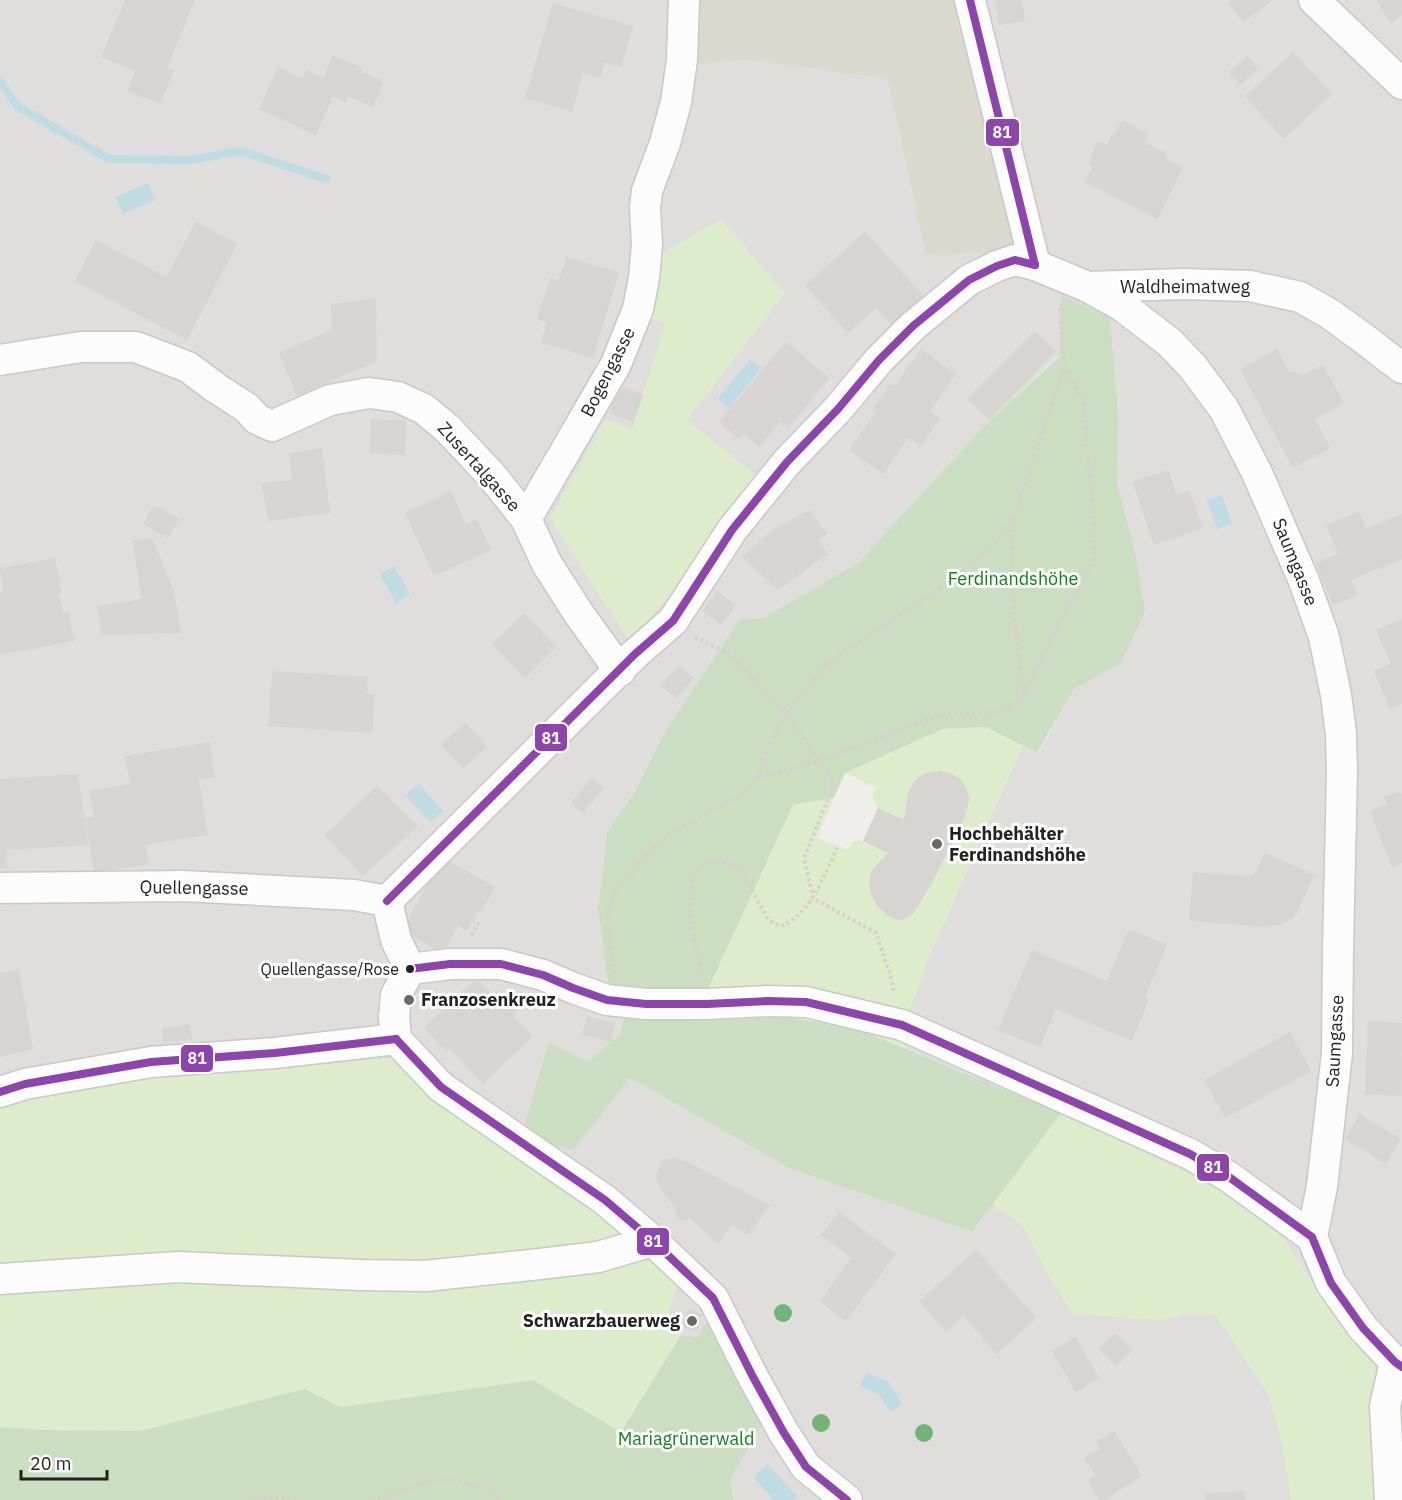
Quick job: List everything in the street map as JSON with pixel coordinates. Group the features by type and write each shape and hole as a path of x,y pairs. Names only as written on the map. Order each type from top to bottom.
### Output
{"street":[{"name":"Bogengasse","path":"526,519 616,364 638,309 647,245 645,207 647,191 665,143 676,102 682,60 684,0"},
{"path":"970,0 1043,268"},
{"path":"1314,0 1402,84"},
{"path":"410,969 396,940 387,901 635,654 673,621 732,530 773,479 838,409 879,360 913,326 969,280 997,266 1015,260 1043,268"},
{"name":"Saumgasse","path":"1043,268 1122,306 1169,342 1193,368 1224,409 1257,473 1304,580 1324,637 1336,695 1341,734 1338,1053 1322,1186 1312,1237"},
{"name":"Waldheimatweg","path":"1088,288 1183,284 1250,286 1300,297 1330,314 1402,368"},
{"name":"Zusertalgasse","path":"0,360 81,347 136,348 188,367 247,408 257,419 272,426 330,400 369,393 398,397 424,409 448,429 492,476 526,519 547,564 620,671"},
{"name":"Quellengasse","path":"0,888 183,886 354,894 387,901"},
{"path":"410,969 450,964 501,964 543,975 599,997 646,1004 806,1002 902,1025 1190,1155 1229,1177 1312,1237 1331,1283 1363,1328 1399,1364 1385,1406 1390,1500"},
{"path":"410,969 396,995 394,1017 396,1039 441,1087 605,1200 653,1241 713,1298 753,1377 806,1467 847,1500"},
{"path":"0,1092 25,1084 151,1062 276,1053 396,1039"},
{"path":"0,1279 178,1266 426,1276 598,1257 653,1241"}],"path":[{"path":"1024,695 1011,568 1014,517 1064,368 1060,302 1043,268"},
{"path":"618,1001 618,986 611,953 607,913 619,883 629,877 644,855 677,829 731,801 759,778 819,761 942,714 1004,711 1024,695 1094,558 1093,505 1084,402 1064,368"},
{"path":"759,778 764,754 787,714 827,663 939,589 988,552 1014,517"},
{"path":"673,621 698,640 729,654 787,714 832,777 832,789 804,858 813,898 876,933 889,971 902,1025"},
{"path":"707,1004 689,914 694,873 703,864 713,861 722,861 736,867 744,876 771,921 781,926 789,923 813,898 838,846"},
{"path":"372,1500 432,1480 456,1480 490,1489 502,1500"},
{"path":"252,1500 257,1498 298,1500"}],"shaded area":[{"path":"0,0 1402,0 1402,1500 733,1500 731,1478 762,1425 712,1315 697,1337 681,1335 666,1321 0,1106","holes":["1110,318 1119,420 1117,482 1135,553 1121,663 1074,689 1038,753 1022,746 927,961 905,1020 906,1049 1061,1113 972,1232 791,1169 630,1078 573,1149 549,1042 588,1062 620,1034 625,1015 608,984 598,908 607,832 634,793 664,733 740,619 763,618 858,563 987,423 1060,355"]},
{"path":"700,0 956,0 958,24 1019,252 926,255 888,79 751,60 699,63"}],"green space":[{"path":"721,219 785,293 687,420 757,476 683,581 629,641 550,518 606,419 632,429 665,325 650,317 663,253"},
{"name":"Ferdinandshöhe","path":"1061,295 1110,318 1119,420 1117,482 1135,553 1145,611 1121,663 1074,689 1037,753 986,727 943,729 845,773 834,798 793,805 703,1000 608,984 598,908 607,832 634,793 664,733 740,619 763,618 858,563 987,423 1060,356"},
{"path":"986,727 1022,746 927,961 905,1020 906,1049 860,1030 625,1015 608,984 703,1000 793,805 834,798 817,838 848,850 854,842 863,841 878,808 873,798 875,787 845,773 943,729"},
{"path":"625,1015 701,1021 786,1017 860,1030 1061,1113 972,1232 791,1169 630,1078 573,1150 548,1143 524,1126 549,1042 588,1062 620,1034"},
{"path":"394,1058 612,1216 679,1281 666,1321 681,1335 621,1432 533,1380 341,1407 305,1390 140,1431 0,1427 0,1106 100,1083"},
{"path":"1061,1113 1207,1182 1280,1233 1341,1325 1380,1373 1381,1500 1291,1500 1282,1444 1268,1393 1215,1315 1190,1314 1160,1320 1073,1314 1045,1270 1023,1225 992,1205"},
{"name":"Mariagrünerwald","path":"712,1314 762,1425 731,1478 733,1500 0,1500 0,1427 140,1431 305,1389 341,1407 533,1380 621,1432 681,1335 697,1337"}],"water":[{"path":"148,183 155,200 123,214 116,197"},
{"path":"750,359 761,368 729,408 718,399"},
{"path":"1222,495 1232,524 1217,529 1207,500"},
{"path":"394,566 410,594 396,603 380,574"},
{"path":"419,784 443,811 430,822 406,795"},
{"path":"867,1373 888,1382 902,1403 891,1412 879,1394 860,1386"},
{"path":"767,1464 797,1496 792,1500 774,1500 753,1477"}],"building":[{"path":"125,0 195,0 167,68 174,71 160,104 127,91 135,71 101,57"},
{"path":"995,0 1022,0 1025,21 999,25"},
{"path":"1231,0 1273,0 1243,22 1228,2"},
{"path":"1376,0 1402,0 1402,15 1391,23"},
{"path":"553,3 633,26 621,67 605,62 600,78 583,73 572,112 525,98"},
{"path":"1293,52 1332,94 1284,139 1245,96"},
{"path":"333,55 362,68 361,71 384,82 373,107 348,96 345,102 333,96 316,135 259,109 278,67 302,78 306,70 323,78"},
{"path":"1247,56 1258,69 1240,85 1229,72"},
{"path":"1122,120 1148,134 1144,142 1167,154 1165,158 1183,168 1157,219 1085,182 1093,166 1088,163 1098,141 1107,145"},
{"path":"196,222 237,244 187,340 75,281 96,240 166,277"},
{"path":"865,231 923,296 891,325 876,308 848,333 805,286"},
{"path":"566,257 619,272 593,358 541,343 547,322 537,319 550,278 559,281"},
{"path":"376,298 377,361 297,396 279,353 332,330 331,304"},
{"path":"1035,331 1056,352 989,420 967,399"},
{"path":"786,342 830,378 789,427 781,421 759,447 743,434 739,439 719,422"},
{"path":"921,349 956,374 930,411 940,418 921,446 908,438 883,474 849,450 875,413 872,411 891,383 895,386"},
{"path":"1277,349 1289,371 1303,375 1323,365 1344,403 1315,419 1330,448 1293,468 1240,369"},
{"path":"620,386 644,395 633,422 609,413"},
{"path":"371,419 407,421 405,455 369,453"},
{"path":"322,448 330,513 268,521 262,483 292,480 289,453"},
{"path":"1168,470 1177,495 1189,490 1203,528 1154,545 1133,482"},
{"path":"451,491 466,524 477,519 491,550 434,576 405,513"},
{"path":"154,505 179,519 168,538 143,524"},
{"path":"810,510 827,534 817,540 828,554 778,590 742,557 772,530"},
{"path":"1359,512 1366,529 1402,514 1402,559 1351,580 1357,595 1333,605 1316,563 1338,554 1326,525"},
{"path":"152,538 174,591 181,633 101,635 97,606 141,599 133,540"},
{"path":"55,558 62,593 59,593 63,613 69,612 74,641 0,655 0,593 3,592 0,568"},
{"path":"717,591 736,605 721,625 702,611"},
{"path":"524,613 556,647 525,678 492,644"},
{"path":"1402,619 1402,704 1390,709 1374,671 1391,664 1376,630"},
{"path":"679,666 694,678 676,698 661,686"},
{"path":"272,671 368,677 367,694 375,695 372,733 268,726"},
{"path":"466,723 487,747 463,769 441,744"},
{"path":"210,742 215,777 199,779 208,835 146,845 149,864 94,873 85,818 94,817 89,791 130,784 125,756"},
{"name":"Hochbehälter Ferdinandshöhe","path":"940,771 959,778 969,796 968,807 932,883 913,914 898,920 887,915 877,906 869,883 871,872 888,853 863,841 878,808 904,820 908,793 913,784 920,776"},
{"path":"78,774 88,845 7,850 7,869 0,869 0,779"},
{"path":"592,778 604,788 583,813 571,803"},
{"path":"377,786 418,826 363,876 325,835"},
{"path":"1398,792 1402,794 1402,863 1392,867 1370,811 1387,804 1384,797"},
{"path":"1265,853 1314,875 1297,913 1291,919 1268,927 1189,921 1193,872 1250,876 1254,874"},
{"path":"442,857 495,887 467,931 458,926 443,953 402,930"},
{"path":"1129,929 1167,945 1145,997 1149,999 1132,1041 1056,1009 1040,1047 998,1030 1032,950 1107,981"},
{"path":"19,969 33,1049 0,1057 0,973"},
{"path":"477,978 493,995 498,990 518,1011 513,1015 533,1036 483,1084 449,1048 446,1051 424,1028"},
{"path":"587,1016 615,1023 611,1042 582,1035"},
{"path":"1368,1021 1402,1023 1401,1096 1365,1094"},
{"path":"190,1024 192,1040 163,1043 162,1028"},
{"path":"1290,1032 1311,1071 1225,1118 1204,1080"},
{"path":"1360,1114 1401,1139 1386,1164 1345,1139"},
{"path":"669,1158 683,1160 770,1205 748,1235 732,1225 718,1244 691,1219 677,1218 675,1207 662,1191 656,1176 662,1162"},
{"path":"839,1212 896,1254 846,1321 820,1302 851,1258 821,1235"},
{"path":"976,1250 1036,1318 997,1354 963,1316 946,1332 919,1301"},
{"name":"Schwarzbauerweg","path":"688,1309 702,1314 697,1331 683,1327"},
{"path":"1115,1333 1132,1350 1116,1366 1099,1349"},
{"path":"1075,1337 1099,1378 1076,1392 1052,1351"},
{"path":"1114,1431 1142,1476 1104,1500 1100,1500 1087,1480 1095,1475 1084,1458 1100,1449 1096,1442"},
{"path":"1244,1491 1245,1500 1205,1500 1204,1494"}],"waterway":[{"path":"0,81 17,106 109,159 190,160 241,151 326,179"}],"transit line":[{"name":"81","path":"970,0 1035,265"},
{"name":"81","path":"387,901 635,654 673,621 732,530 787,462 838,409 879,360 913,326 969,280 1015,260 1035,265"},
{"name":"81","path":"410,969 450,964 501,964 543,975 607,1000 646,1004 806,1002 902,1025 1190,1154 1229,1177 1312,1237 1331,1283 1363,1328 1402,1367"},
{"name":"81","path":"396,1039 441,1087 605,1200 653,1241 713,1298 753,1377 806,1467 847,1500"},
{"name":"81","path":"0,1092 25,1084 151,1062 275,1053 396,1039"}],"place":[{"name":"Hochbehälter Ferdinandshöhe","path":"937,844"},
{"name":"Quellengasse/Rose","path":"410,969"},
{"name":"Franzosenkreuz","path":"409,1000"},
{"name":"Schwarzbauerweg","path":"692,1321"}]}
